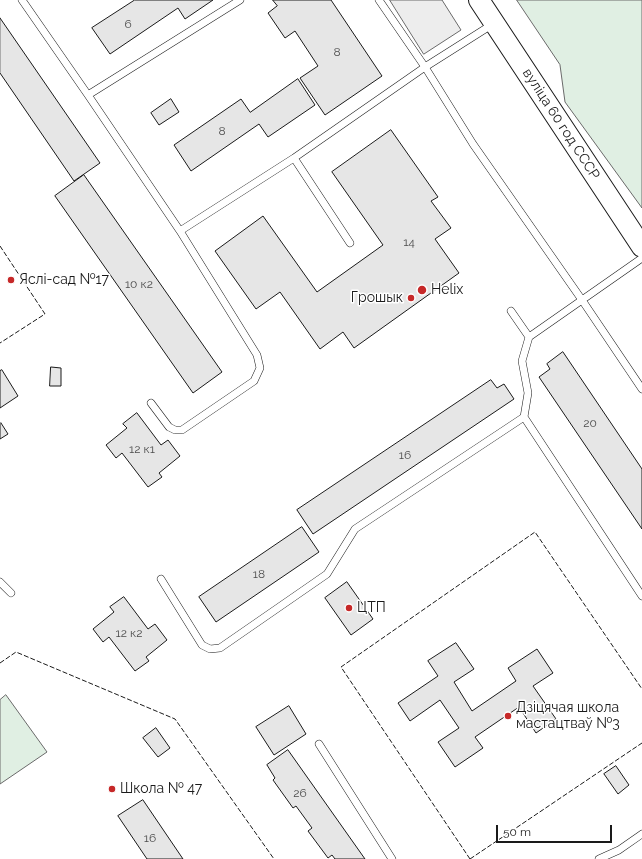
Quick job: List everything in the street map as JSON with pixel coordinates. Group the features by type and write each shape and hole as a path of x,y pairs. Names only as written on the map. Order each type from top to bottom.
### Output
{"main road":[{"name":"вуліца 60 год СССР","path":"479,0 642,247"}],"lane":[{"path":"22,0 180,232 257,355 260,368 254,381 182,430 175,430 169,427 151,403"},
{"path":"88,95 240,0"},
{"path":"379,0 425,67 473,144 642,389"},
{"path":"180,232 294,158 425,67 494,23"},
{"path":"294,158 350,243"},
{"path":"642,258 529,337 522,361 528,393 524,416 642,596"},
{"path":"511,311 529,337"},
{"path":"161,578 202,645 210,649 220,648 327,574 355,529 524,416"},
{"path":"0,582 11,593"},
{"path":"319,744 392,859"},
{"path":"599,859 619,850 642,834"}],"green space":[{"path":"517,0 642,0 642,208 565,102 560,65"},
{"path":"6,695 47,752 0,784 0,700"}],"shaded area":[{"path":"390,0 442,0 461,30 424,54"}],"building":[{"path":"135,0 213,0 185,19 178,8 110,54 92,28"},
{"path":"273,0 331,0 382,76 325,115 300,78 318,66 295,31 285,38 268,13 277,6"},
{"path":"0,18 100,163 74,181 0,73"},
{"path":"298,79 315,105 268,137 259,124 191,171 174,145 241,99 250,112"},
{"path":"171,99 179,112 159,125 151,113"},
{"path":"391,130 438,197 431,201 451,228 435,239 459,273 354,348 343,332 320,349 280,292 256,309 215,251 263,216 317,292 383,245 332,172"},
{"path":"84,175 222,372 193,393 55,196"},
{"path":"563,352 642,469 642,529 539,377 550,369 547,364"},
{"path":"51,367 61,368 61,386 50,386"},
{"path":"2,370 18,396 0,408 0,371"},
{"path":"491,380 497,388 504,384 514,399 313,534 297,510"},
{"path":"137,413 161,445 168,440 180,456 159,473 162,477 148,487 122,453 116,458 106,445 127,428 123,424"},
{"path":"1,423 8,434 0,439 0,424"},
{"path":"302,527 319,552 216,622 199,597"},
{"name":"ЦТП","path":"347,582 373,619 351,635 325,598"},
{"path":"124,597 148,629 155,624 167,640 146,657 149,661 135,671 109,637 103,642 93,629 114,612 110,607"},
{"path":"456,643 474,669 454,682 472,711 516,681 508,668 537,649 553,673 533,686 556,719 536,733 519,707 475,737 483,748 455,767 438,742 459,728 440,700 410,721 398,703 438,676 428,661"},
{"path":"289,706 306,734 274,755 256,727"},
{"path":"156,728 170,748 158,757 143,738"},
{"path":"288,750 365,859 335,859 332,855 328,858 308,831 312,828 296,806 293,808 273,780 275,778 267,765"},
{"path":"616,766 629,785 618,794 604,774"},
{"path":"143,800 183,859 147,859 118,816"}],"fence":[{"path":"0,246 45,314 0,343"},
{"path":"470,859 341,667 535,532 642,689"},
{"path":"0,663 16,652 175,719 274,859"},
{"path":"470,859 642,743"}],"place":[{"name":"Яслі-сад №17","path":"11,280"},
{"name":"Helix","path":"422,290"},
{"name":"Грошык","path":"411,298"},
{"name":"ЦТП","path":"349,608"},
{"name":"Дзіцячая школа мастацтваў №3","path":"508,716"},
{"name":"Школа № 47","path":"112,789"}]}
